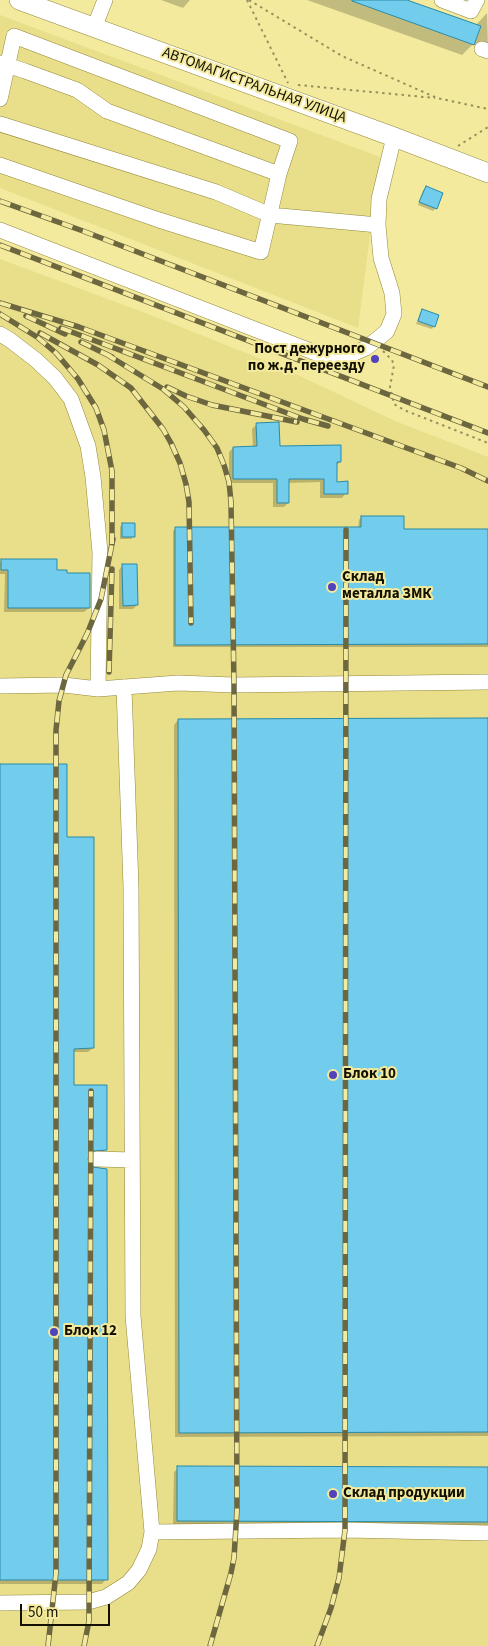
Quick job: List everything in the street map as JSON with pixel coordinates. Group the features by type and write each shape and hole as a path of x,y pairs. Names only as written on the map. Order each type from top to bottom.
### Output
{"main road":[{"name":"АВТОМАГИСТРАЛЬНАЯ УЛИЦА","path":"19,0 488,173"}],"street":[{"path":"94,28 105,0"},
{"path":"442,0 471,11 477,0"},
{"path":"0,99 3,64 14,36 290,141 279,174 261,252 160,220 0,165"},
{"path":"3,64 77,90 107,111 279,174"},
{"path":"0,124 216,192 270,215 378,224"},
{"path":"0,230 312,352 340,358 358,353 366,348 386,331 392,322 394,314 392,293 381,258 378,224 379,199 394,137"},
{"path":"0,334 36,360 56,378 71,399 88,446 100,552 98,689"},
{"path":"0,686 64,685 98,689 178,683 234,685 488,682"},
{"path":"0,1603 88,1602 106,1597 128,1583 139,1570 149,1549 152,1532 133,1316 131,887 124,687"},
{"path":"97,1159 132,1160"},
{"path":"152,1532 345,1530 488,1533"}],"path":[{"path":"248,0 289,84"},
{"path":"248,0 342,56 437,98"},
{"path":"299,85 437,98 488,109"},
{"path":"458,146 488,127"},
{"path":"383,351 392,360 394,365 390,387 394,404 404,410 488,443"}],"shaded area":[{"path":"0,15 380,157 358,328 0,188"},
{"path":"0,259 156,317 281,367 395,421 488,457 488,1646 0,1646"}],"building":[{"path":"352,0 407,0 481,26 474,45"},
{"path":"426,186 443,193 437,209 419,202"},
{"path":"422,309 439,315 435,327 418,321"},
{"path":"279,422 280,446 341,445 341,462 337,462 337,482 348,481 348,494 324,494 324,479 289,479 289,503 277,503 277,479 233,479 233,447 257,446 256,423"},
{"name":"Склад металла ЗМК","path":"361,516 404,516 404,529 488,529 488,644 175,645 175,527 361,527"},
{"path":"122,523 135,523 135,537 122,537"},
{"path":"1,559 57,559 57,570 67,570 67,573 90,573 90,608 8,608 8,570 1,570"},
{"path":"122,564 137,564 138,605 123,606"},
{"name":"Блок 10","path":"488,718 488,1432 179,1433 178,719"},
{"name":"Блок 12","path":"0,764 67,764 67,837 94,837 94,1048 74,1049 74,1085 107,1085 107,1150 93,1151 88,1159 93,1167 107,1169 108,1580 0,1580"},
{"name":"Склад продукции","path":"177,1466 488,1467 488,1522 177,1521"}],"railway":[{"path":"0,201 83,231 488,387"},
{"path":"0,245 488,433"},
{"path":"0,303 79,327 461,468 488,481"},
{"path":"0,314 37,337 56,353 78,379 96,408 104,430 112,471 112,544"},
{"path":"26,316 65,334"},
{"path":"61,328 303,419 328,426"},
{"path":"40,333 98,365 131,388 163,429 171,443 180,463 189,502 191,623"},
{"path":"81,342 112,357"},
{"path":"106,354 163,389 184,407 204,430 217,448 224,465 229,482 231,502 234,685 237,1510 234,1558 210,1646"},
{"path":"167,387 212,405 297,422"},
{"path":"317,1646 331,1608 339,1578 345,1530 346,530"},
{"path":"48,1646 56,1573 56,730 59,701 66,675 87,634 101,599 113,539"},
{"path":"109,672 112,569"},
{"path":"84,1646 89,1621 91,1091"}],"place":[{"name":"Пост дежурного по ж.д. переезду","path":"375,359"},
{"name":"Склад металла ЗМК","path":"332,587"},
{"name":"Блок 10","path":"333,1075"},
{"name":"Блок 12","path":"54,1332"},
{"name":"Склад продукции","path":"333,1494"}]}
